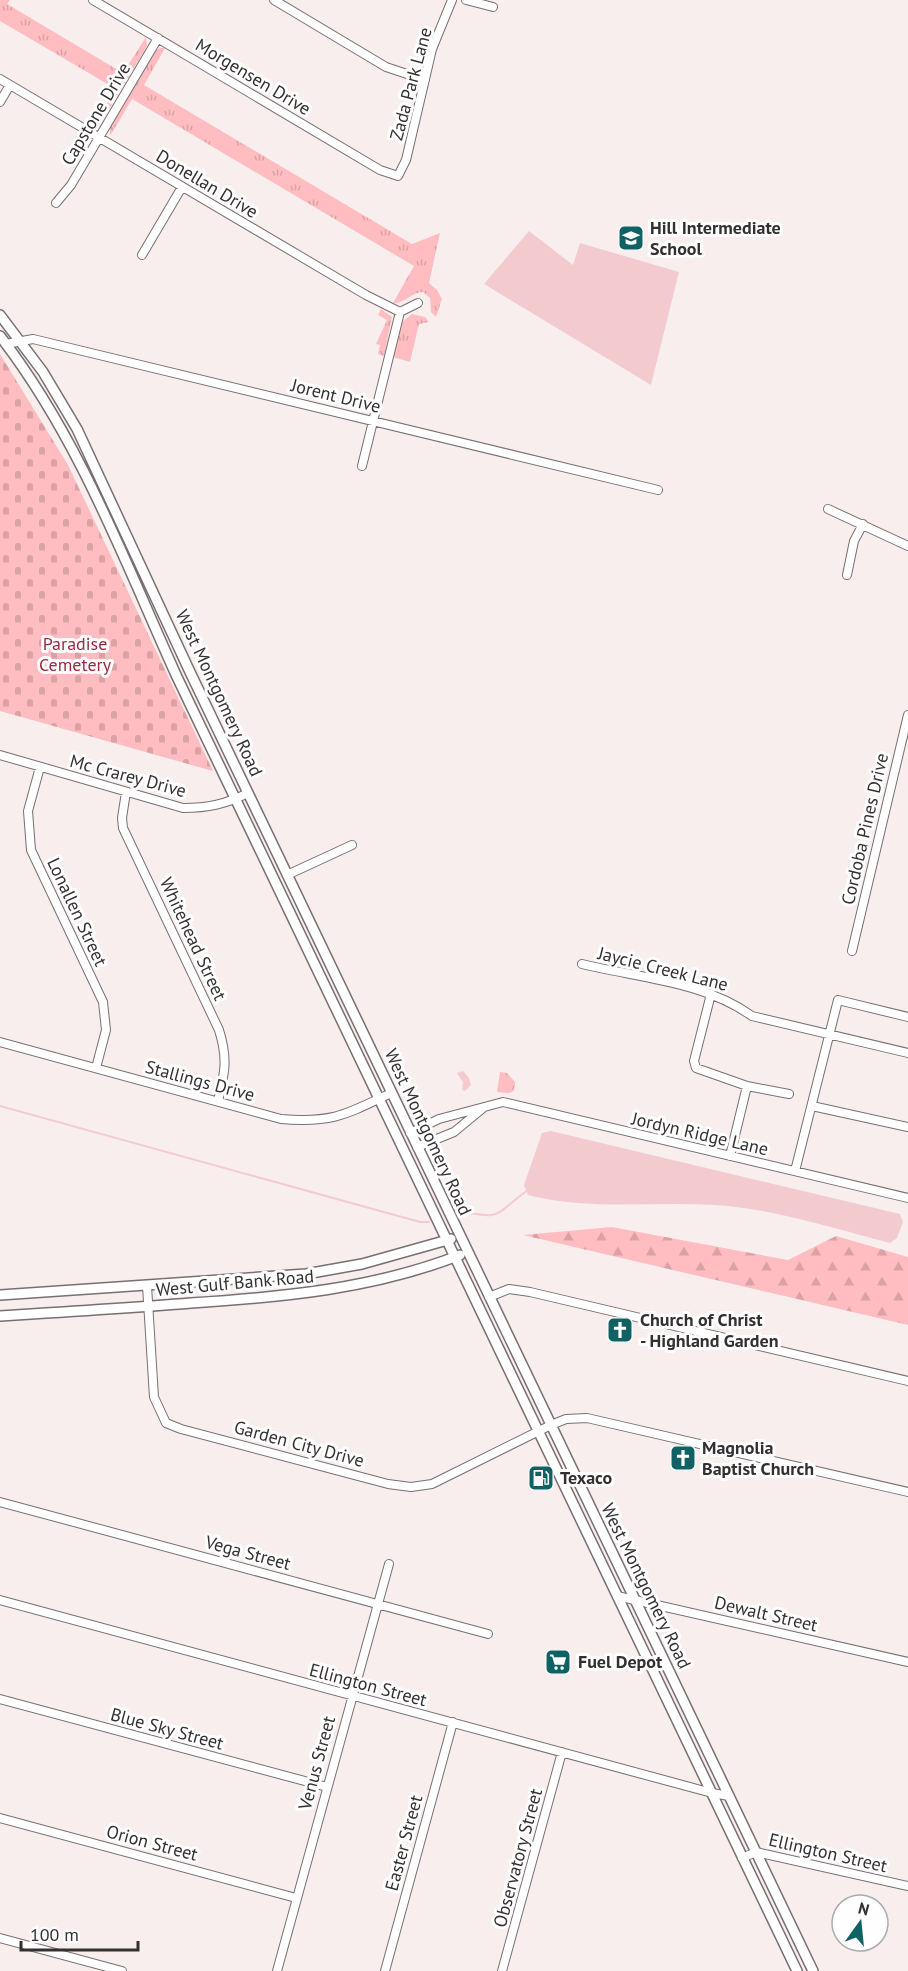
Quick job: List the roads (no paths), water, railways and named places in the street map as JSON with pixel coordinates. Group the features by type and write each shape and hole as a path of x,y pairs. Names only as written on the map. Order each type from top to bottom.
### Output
{"main road":[{"name":"West Montgomery Road","path":"0,315 61,400 98,469 287,875 813,1971"},
{"name":"West Montgomery Road","path":"3,340 49,406 86,475 236,799 797,1971"},
{"name":"West Gulf Bank Road","path":"0,1295 306,1274 362,1264 459,1236"},
{"name":"West Gulf Bank Road","path":"0,1316 308,1294 361,1285 467,1252"},
{"path":"306,1274 308,1294"},
{"path":"16,1294 17,1315"}],"street":[{"name":"Morgensen Drive","path":"93,0 380,170 398,176"},
{"path":"274,0 386,67 425,80"},
{"name":"Zada Park Lane","path":"398,176 406,160 432,49 452,0"},
{"path":"466,0 494,7"},
{"name":"Capstone Drive","path":"56,203 71,185 158,38"},
{"name":"Donellan Drive","path":"0,79 366,295 400,312"},
{"path":"0,102 10,85"},
{"path":"142,255 182,187"},
{"path":"362,466 400,312 418,303"},
{"name":"Jorent Drive","path":"3,340 33,339 658,490"},
{"path":"828,509 908,546"},
{"path":"847,575 855,541 862,524"},
{"name":"Cordoba Pines Drive","path":"852,951 908,715"},
{"name":"Mc Crarey Drive","path":"0,756 183,808 204,808 236,799 248,793"},
{"name":"Lonallen Street","path":"40,767 28,811 32,850 103,1002 106,1030 96,1068"},
{"name":"Whitehead Street","path":"126,792 122,818 123,828 219,1030 225,1049 226,1068 218,1101"},
{"path":"287,875 352,844"},
{"name":"Jaycie Creek Lane","path":"582,964 711,994 733,1002 752,1016 908,1053"},
{"path":"711,994 694,1061 696,1068 699,1071 747,1086 789,1094"},
{"path":"795,1171 838,1000 908,1017"},
{"name":"Stallings Drive","path":"0,1042 281,1119 314,1122 335,1119 391,1093"},
{"path":"730,1156 747,1086"},
{"name":"Jordyn Ridge Lane","path":"410,1133 439,1119 503,1102 908,1198"},
{"path":"417,1147 454,1132 486,1106"},
{"path":"812,1106 908,1127"},
{"name":"Garden City Drive","path":"147,1286 154,1397 166,1423 182,1429 388,1484 411,1487 432,1484 566,1419 587,1418 908,1492"},
{"path":"489,1297 509,1289 530,1292 908,1381"},
{"name":"Vega Street","path":"0,1502 488,1634"},
{"name":"Venus Street","path":"277,1971 389,1564"},
{"name":"Dewalt Street","path":"617,1596 908,1662"},
{"name":"Ellington Street","path":"0,1600 729,1796"},
{"name":"Blue Sky Street","path":"0,1700 327,1787"},
{"name":"Easter Street","path":"385,1971 453,1722"},
{"name":"Observatory Street","path":"502,1971 562,1752"},
{"name":"Orion Street","path":"0,1818 296,1898"},
{"name":"Ellington Street","path":"742,1858 756,1852 908,1887"},
{"path":"0,1938 122,1971"}],"waterway":[{"path":"0,1106 420,1222 429,1222"},
{"path":"457,1210 491,1215 503,1210 528,1190"}],"place":[{"name":"Hill Intermediate School","path":"631,238"},
{"name":"Church of Christ - Highland Garden","path":"620,1330"},
{"name":"Magnolia Baptist Church","path":"683,1458"},
{"name":"Texaco","path":"541,1478"},
{"name":"Fuel Depot","path":"558,1662"}],"park label":[{"name":"Paradise Cemetery","path":"75,654"}]}
